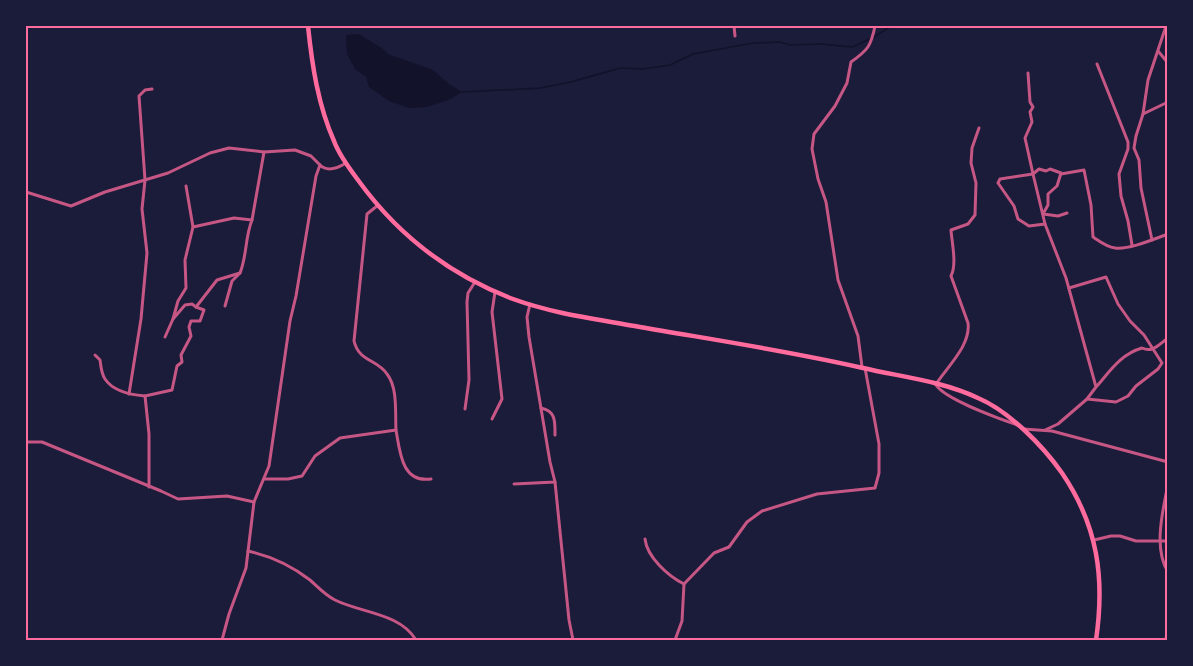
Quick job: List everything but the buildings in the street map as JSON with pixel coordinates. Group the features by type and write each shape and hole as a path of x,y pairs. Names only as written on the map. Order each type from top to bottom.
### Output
{"main road":[{"path":"308,26 312,65 321,104 334,142 377,206 443,265 495,291 550,311 788,352 936,383 980,399 1017,425 1055,464 1074,491 1094,540 1100,574 1096,640"}],"street":[{"path":"734,26 735,36"},
{"path":"675,640 683,615 684,584 714,553 729,547 747,522 762,511 817,495 835,491 870,490 877,486 879,444 858,336 838,280 826,202 812,145 814,134 835,106 847,83 851,62 865,53 875,26"},
{"path":"1152,240 1139,160 1134,148 1143,114 1146,89 1166,26"},
{"path":"1158,51 1167,63"},
{"path":"1097,64 1128,142 1128,149 1119,174 1120,196 1128,221 1132,245"},
{"path":"1028,72 1030,102 1033,107 1030,112 1032,122 1025,138 1045,224 1069,288 1096,387"},
{"path":"129,394 141,319 147,253 142,209 145,180 139,96 145,90 152,89"},
{"path":"1143,114 1167,102"},
{"path":"979,128 970,163 975,175 975,215 968,224 951,230 954,259 951,276 968,323 968,333 956,356 936,383 940,391 950,397 1017,425"},
{"path":"26,192 71,206 93,196 168,173 219,150 230,148 264,152 301,151 329,169 346,163"},
{"path":"225,306 232,281 240,273 243,265 264,152"},
{"path":"222,640 229,614 242,582 254,502 265,479 274,441 290,321 313,190 320,165"},
{"path":"1045,224 1029,226 1018,219 1014,206 998,183 1000,179 1034,174 1039,169 1046,171 1050,169 1061,174 1084,170 1091,205 1093,237 1113,248 1152,240 1167,234"},
{"path":"1043,214 1048,205 1048,194 1057,186 1061,174"},
{"path":"174,319 178,301 186,288 185,260 193,227 186,186"},
{"path":"377,206 367,214 354,341 362,357 382,368 388,375 392,385 396,430 406,470 415,479 431,479"},
{"path":"1043,214 1058,216 1067,213"},
{"path":"193,227 234,218 252,220"},
{"path":"196,307 217,280 240,273"},
{"path":"1069,288 1106,277 1118,304 1162,363 1128,396 1116,402 1087,399"},
{"path":"465,409 470,380 467,302 468,294 475,282"},
{"path":"492,419 502,399 492,312 495,291"},
{"path":"95,355 100,360 106,381 129,394 146,396 172,390 177,366 182,362 181,355 191,336 189,327 191,321 200,321 204,310 192,304 184,304 165,337"},
{"path":"530,304 527,323 555,482 573,640"},
{"path":"1154,350 1156,345 1167,338"},
{"path":"1045,430 1058,424 1087,399 1117,362 1142,348 1148,351 1154,350"},
{"path":"146,396 149,487"},
{"path":"541,408 552,412 555,435"},
{"path":"1022,429 1045,430 1167,462"},
{"path":"265,479 288,479 302,476 315,456 340,438 396,430"},
{"path":"26,442 42,442 178,499 227,496 254,502"},
{"path":"514,484 555,482"},
{"path":"1167,484 1161,527 1164,565 1167,572"},
{"path":"1094,540 1120,536 1136,541 1167,541"},
{"path":"645,539 648,549 663,568 671,577 684,584"},
{"path":"248,551 265,555 292,568 337,601 397,623 412,634 416,640"},
{"path":"1166,640 1167,619"}],"shaded area":[{"path":"359,34 388,54 433,70 462,92 451,99 427,107 409,108 389,101 369,87 366,77 355,69 347,54 346,35"}],"waterway":[{"path":"874,37 891,26"},
{"path":"1051,26 1066,26"},
{"path":"462,92 540,88 620,68 643,69 670,65 693,54 753,43 780,42 790,45 821,44 852,47 870,39"}]}
